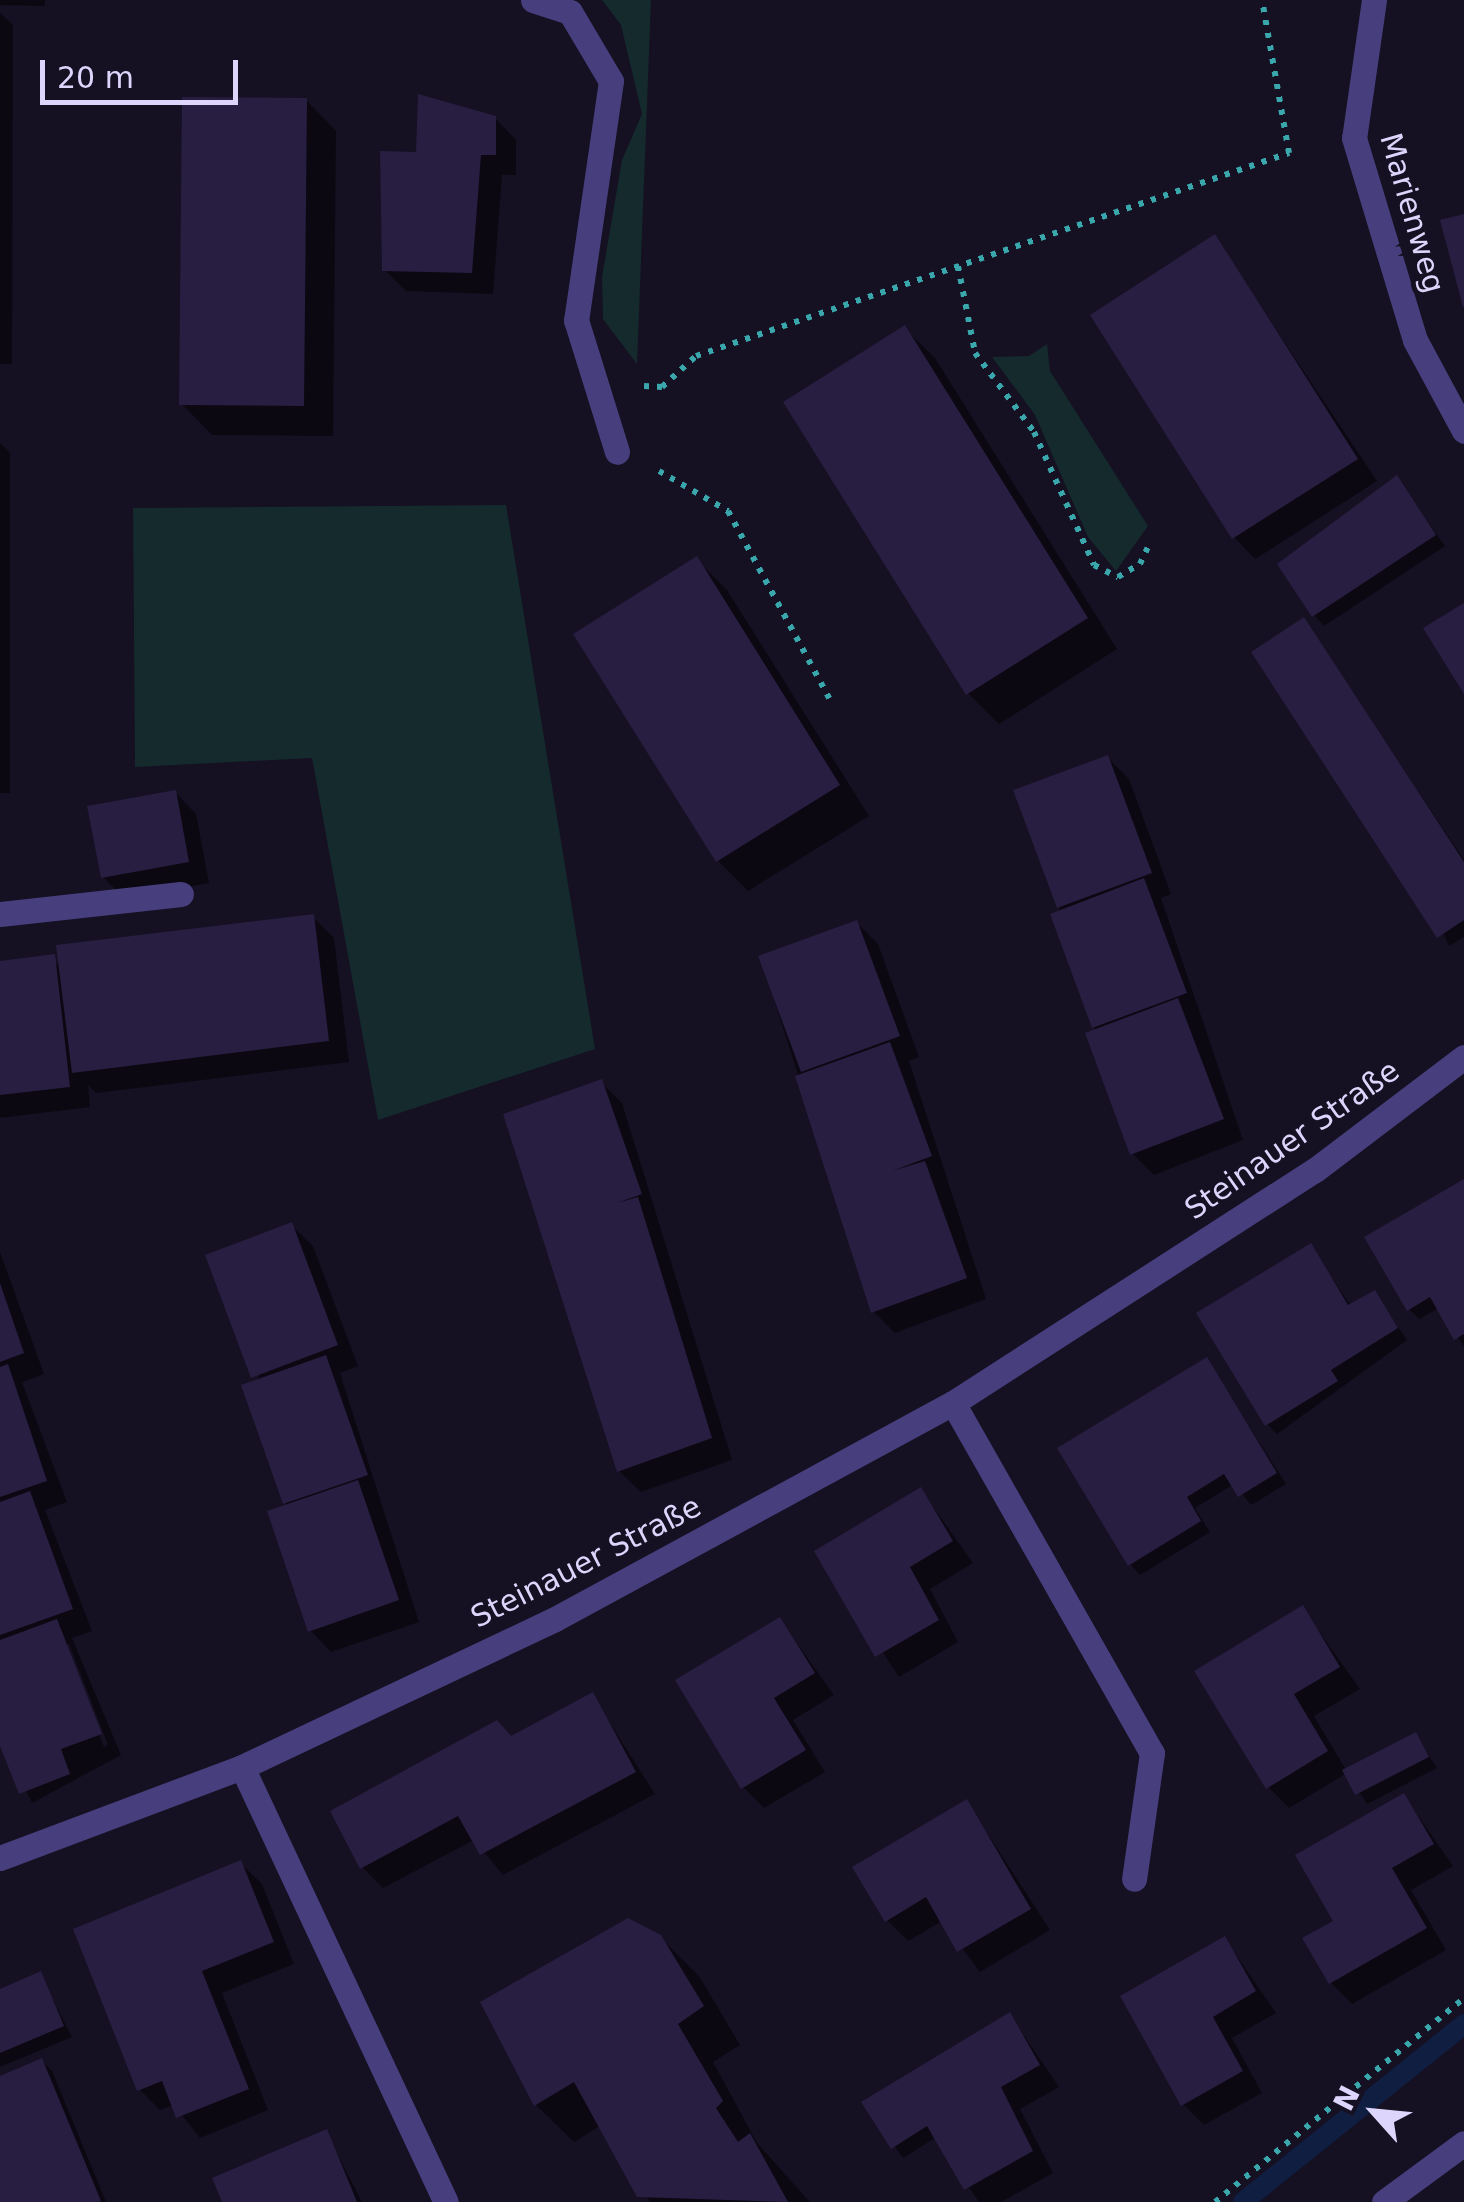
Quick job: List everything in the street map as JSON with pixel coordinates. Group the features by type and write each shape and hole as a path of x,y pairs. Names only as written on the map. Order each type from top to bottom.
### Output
{"street":[{"path":"533,0 570,12 611,81 576,320 588,382 617,452"},
{"name":"Marienweg","path":"1374,0 1354,138 1415,340 1464,432"},
{"path":"0,914 180,894"},
{"name":"Steinauer Straße","path":"0,1858 242,1766 555,1619 954,1402 1315,1170 1464,1057"},
{"path":"954,1402 1152,1752 1134,1879"},
{"path":"242,1766 446,2202"},
{"path":"1384,2202 1464,2143"}],"path":[{"path":"588,382 662,387 696,356 1289,154 1262,0"},
{"path":"958,266 975,353 1034,432 1094,566 1118,577 1140,564 1150,543"},
{"path":"617,452 728,511 829,698"},
{"path":"1216,2202 1464,1998"}],"green space":[{"path":"602,0 651,0 637,364 603,319 602,277 622,160 642,114 621,25"},
{"path":"1047,344 1050,371 1148,526 1116,571 1088,537 1035,415 992,357 1029,356"},
{"path":"506,505 595,1049 378,1120 312,758 135,767 133,508"}],"building":[{"path":"418,94 496,116 496,155 481,155 472,273 382,271 380,151 416,152"},
{"path":"182,97 307,98 304,406 179,405"},
{"path":"1464,214 1464,307 1463,307 1440,220"},
{"path":"1215,234 1358,459 1232,539 1090,315"},
{"path":"905,325 1088,618 966,695 783,402"},
{"path":"1397,475 1436,535 1312,617 1277,564"},
{"path":"697,556 840,785 716,862 573,634"},
{"path":"1464,603 1464,694 1423,628"},
{"path":"1304,617 1464,862 1464,920 1437,938 1251,652"},
{"path":"1108,755 1152,873 1057,908 1013,790"},
{"path":"176,790 189,862 101,878 87,806"},
{"path":"1144,878 1187,993 1092,1028 1050,914"},
{"path":"314,914 329,1041 72,1073 56,945"},
{"path":"857,920 900,1036 801,1072 758,956"},
{"path":"55,954 70,1087 0,1095 0,961"},
{"path":"1178,998 1224,1119 1130,1155 1085,1033"},
{"path":"890,1042 932,1156 892,1171 925,1161 967,1278 871,1313 795,1076"},
{"path":"602,1079 642,1194 617,1203 638,1197 712,1438 617,1472 503,1114"},
{"path":"1464,1179 1464,1334 1454,1340 1430,1297 1407,1311 1364,1237"},
{"path":"292,1222 338,1345 251,1378 205,1255"},
{"path":"1311,1243 1348,1305 1375,1290 1398,1328 1331,1370 1338,1381 1265,1426 1196,1313"},
{"path":"0,1283 24,1353 0,1362"},
{"path":"326,1355 368,1475 283,1504 241,1385"},
{"path":"1207,1357 1277,1473 1238,1497 1224,1474 1187,1497 1201,1521 1128,1566 1057,1448"},
{"path":"8,1364 47,1481 0,1497 0,1367"},
{"path":"358,1480 399,1600 308,1632 267,1511"},
{"path":"921,1487 953,1541 910,1567 939,1620 875,1657 814,1551"},
{"path":"30,1491 73,1609 0,1635 0,1502"},
{"path":"1303,1605 1340,1667 1294,1694 1328,1751 1266,1789 1194,1671"},
{"path":"780,1617 815,1673 774,1698 806,1750 741,1789 675,1680"},
{"path":"57,1619 102,1734 61,1749 70,1774 19,1794 0,1746 0,1640"},
{"path":"593,1692 636,1772 480,1855 458,1816 360,1869 330,1811 497,1720 511,1736"},
{"path":"1416,1732 1429,1757 1355,1795 1342,1770"},
{"path":"1404,1793 1434,1844 1392,1868 1427,1928 1329,1984 1302,1938 1333,1921 1295,1855"},
{"path":"967,1799 1031,1909 957,1952 926,1897 885,1922 852,1867"},
{"path":"241,1860 274,1942 202,1971 249,2089 176,2118 162,2081 137,2091 73,1929"},
{"path":"628,1918 661,1935 704,2006 678,2024 723,2101 716,2108 738,2142 750,2133 788,2202 637,2197 574,2082 534,2106 480,2002"},
{"path":"1225,1936 1256,1991 1213,2017 1243,2071 1181,2106 1120,1996"},
{"path":"41,1971 64,2026 0,2053 0,1989"},
{"path":"1010,2012 1040,2065 1001,2087 1033,2151 964,2190 927,2126 891,2149 861,2102"},
{"path":"42,2058 99,2202 0,2202 0,2076"},
{"path":"327,2129 357,2202 222,2202 212,2178"}],"waterway":[{"path":"1243,2202 1464,2024"}]}
